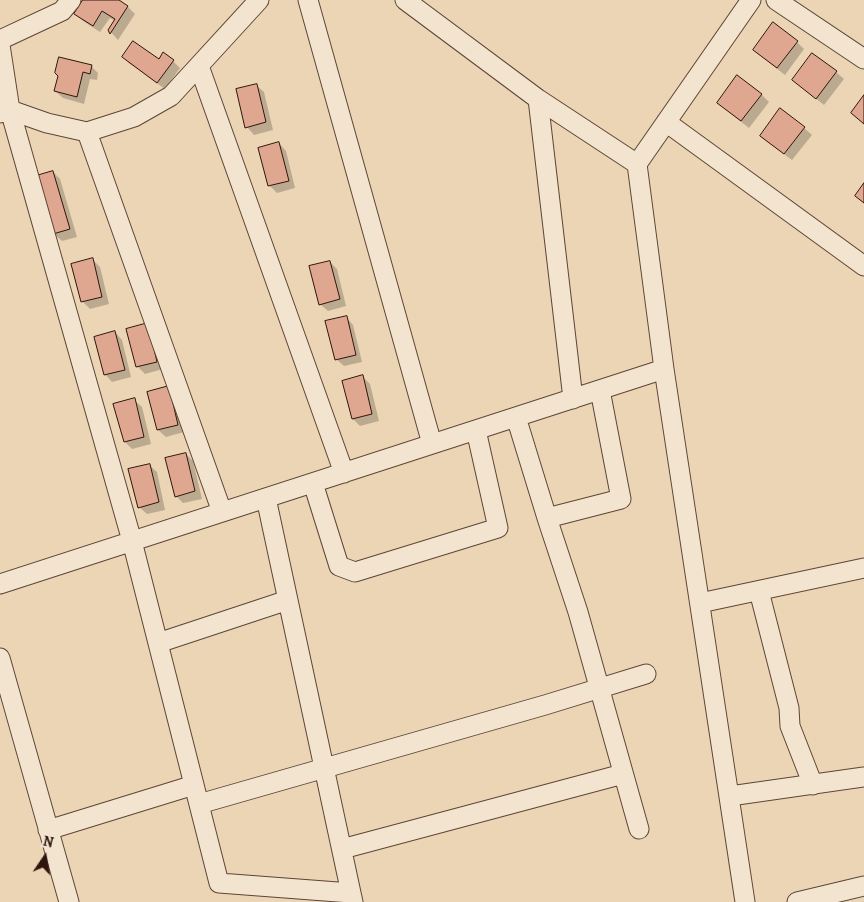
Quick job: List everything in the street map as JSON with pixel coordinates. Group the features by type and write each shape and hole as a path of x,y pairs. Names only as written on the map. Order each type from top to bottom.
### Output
{"street":[{"path":"0,40 62,11 71,0"},
{"path":"5,111 87,132 134,117 171,96 259,0"},
{"path":"308,0 432,444"},
{"path":"405,0 538,99 637,164"},
{"path":"745,902 664,369 637,164 752,0"},
{"path":"776,0 864,59"},
{"path":"0,45 5,111 132,541 220,883 352,898 266,498"},
{"path":"199,66 344,473"},
{"path":"538,99 573,399"},
{"path":"666,122 864,266"},
{"path":"87,132 222,512"},
{"path":"0,584 664,369"},
{"path":"547,518 621,499 600,390"},
{"path":"516,417 578,612 640,829"},
{"path":"313,483 339,566 355,572 498,528 476,430"},
{"path":"700,603 864,568"},
{"path":"759,590 789,708 790,726 813,784"},
{"path":"158,643 288,600"},
{"path":"0,658 69,902"},
{"path":"199,804 545,705 646,674"},
{"path":"342,849 623,774"},
{"path":"730,796 864,777"},
{"path":"48,830 194,785"},
{"path":"797,902 864,886"},
{"path":"846,902 864,898"}],"building":[{"path":"83,0 119,0 128,6 110,34 108,30 115,19 102,11 93,26 74,14"},
{"path":"773,22 798,41 777,68 753,50"},
{"path":"133,41 159,59 163,52 174,60 157,83 122,57"},
{"path":"812,53 837,71 816,99 792,80"},
{"path":"59,57 92,65 90,74 83,72 77,97 54,91 58,76 55,73"},
{"path":"737,75 762,94 741,121 717,103"},
{"path":"257,84 266,122 245,128 236,89"},
{"path":"864,95 864,124 851,113"},
{"path":"780,108 805,127 784,154 760,136"},
{"path":"279,142 289,181 268,186 258,148"},
{"path":"53,171 70,229 53,234 36,176"},
{"path":"864,183 864,203 855,196"},
{"path":"93,258 102,297 81,302 71,264"},
{"path":"330,261 340,299 319,305 309,266"},
{"path":"347,316 356,355 335,360 325,321"},
{"path":"148,323 157,362 136,367 126,329"},
{"path":"115,331 125,370 104,375 94,337"},
{"path":"363,375 372,414 352,419 342,381"},
{"path":"169,386 178,425 157,430 147,392"},
{"path":"135,398 144,437 124,442 113,404"},
{"path":"186,453 195,491 175,497 165,458"},
{"path":"150,464 159,502 138,508 128,469"}]}
